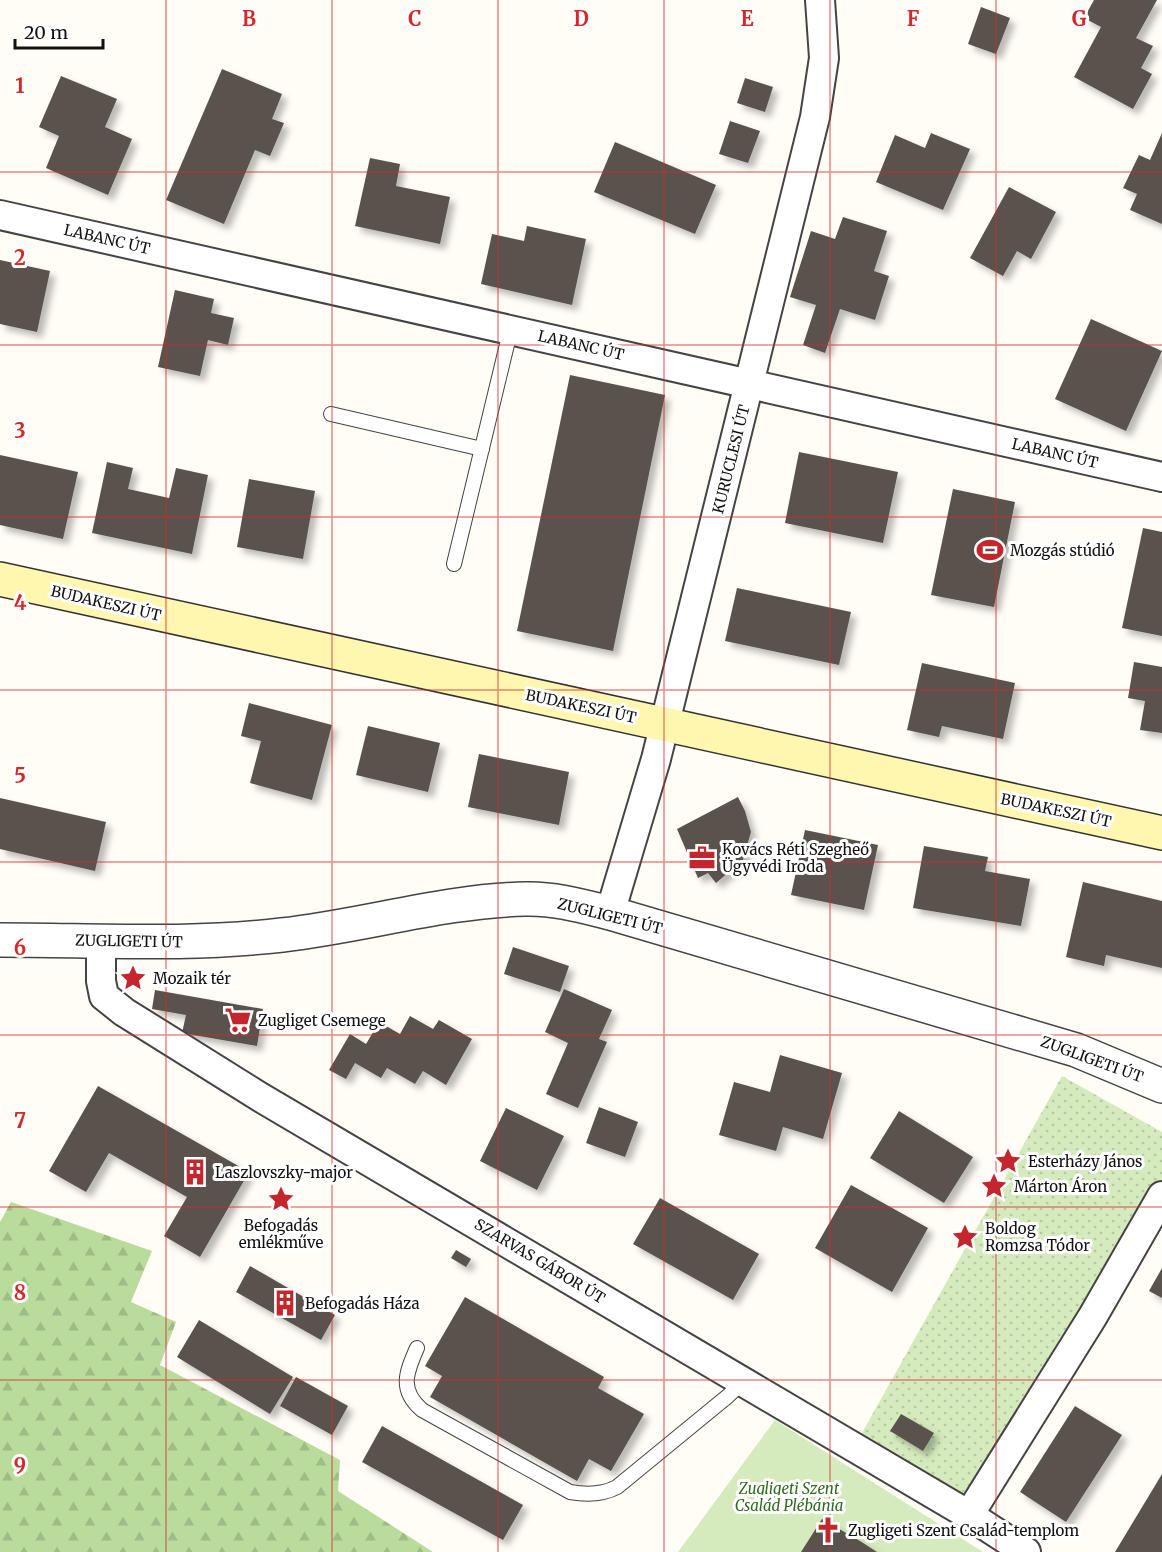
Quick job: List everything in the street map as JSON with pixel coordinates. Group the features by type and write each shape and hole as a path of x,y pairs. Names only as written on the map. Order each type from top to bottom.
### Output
{"main road":[{"name":"BUDAKESZI ÚT","path":"0,579 1162,833"}],"street":[{"name":"KURUCLESI ÚT","path":"610,913 656,759 815,117 824,58 820,0"},
{"name":"LABANC ÚT","path":"0,215 511,328 1162,477"},
{"name":"ZUGLIGETI ÚT","path":"0,940 178,942 282,935 477,903 527,899 569,903 610,913 1076,1050 1162,1086"},
{"name":"SZARVAS GÁBOR ÚT","path":"101,940 101,981 104,996 123,1012 260,1097 969,1515 1026,1552"},
{"path":"969,1515 1093,1316 1162,1196"}],"lane":[{"path":"454,564 511,328"},
{"path":"331,414 482,449"},
{"path":"417,1348 409,1365 406,1387 408,1396 422,1410 570,1492 582,1494 607,1492 617,1487 743,1382"}],"green space":[{"path":"1062,1076 1162,1132 1162,1184 969,1515 854,1447"},
{"path":"11,1202 152,1251 131,1302 176,1322 160,1365 340,1460 338,1491 433,1552 0,1552 0,1222"},
{"name":"Zugligeti Szent Család Plébánia","path":"775,1420 983,1552 678,1552"}],"building":[{"path":"1094,0 1157,0 1136,38 1153,46 1141,68 1152,74 1133,109 1074,77 1101,27 1084,18"},
{"path":"981,7 1010,18 996,54 968,44"},
{"path":"222,69 282,94 272,119 284,123 270,156 255,150 224,224 166,200"},
{"path":"61,76 117,99 105,127 132,139 108,195 46,168 59,136 39,127"},
{"path":"745,78 773,87 765,112 737,103"},
{"path":"730,121 760,131 748,163 719,154"},
{"path":"931,133 970,149 943,210 876,182 895,135 925,148"},
{"path":"1162,133 1162,224 1130,210 1137,194 1123,188 1139,155 1150,160"},
{"path":"615,142 716,185 695,234 594,192"},
{"path":"370,158 400,164 396,186 450,197 440,244 355,226"},
{"path":"1009,187 1056,212 1031,259 1017,251 1003,276 970,258"},
{"path":"843,217 887,231 874,271 889,276 875,320 840,309 825,353 803,345 816,305 790,297 811,231 835,239"},
{"path":"527,226 586,239 572,305 481,284 492,234 524,241"},
{"path":"0,260 50,271 37,332 0,324"},
{"path":"175,290 214,299 211,313 234,318 228,345 208,340 200,376 158,367"},
{"path":"1091,319 1162,351 1126,431 1055,399"},
{"path":"570,375 665,395 613,651 517,631"},
{"path":"799,452 898,472 883,543 785,523"},
{"path":"0,455 78,472 63,539 0,525"},
{"path":"107,462 133,468 128,489 169,498 176,468 208,475 192,554 92,533"},
{"path":"249,479 315,491 303,559 237,547"},
{"path":"953,489 1015,502 994,607 931,595"},
{"path":"1143,528 1162,532 1162,636 1122,628"},
{"path":"737,588 851,612 839,665 725,641"},
{"path":"1134,662 1162,667 1162,733 1140,730 1145,701 1128,698"},
{"path":"922,663 1015,683 1003,739 942,726 939,737 907,730"},
{"path":"249,703 332,725 312,800 250,783 261,741 241,736"},
{"path":"368,726 440,743 428,792 356,775"},
{"path":"479,754 569,772 559,825 468,807"},
{"path":"738,797 751,832 743,860 716,883 708,873 698,878 677,829"},
{"path":"0,798 106,822 95,871 0,849"},
{"path":"805,830 878,845 864,910 791,895"},
{"path":"924,846 988,857 985,871 1030,879 1021,926 913,908"},
{"path":"1083,882 1162,901 1162,968 1106,955 1104,966 1066,957"},
{"path":"513,947 569,966 560,992 504,974"},
{"path":"564,989 612,1010 599,1039 607,1042 578,1108 546,1094 568,1043 545,1032"},
{"path":"155,990 263,1009 257,1046 182,1033 186,1015 152,1009"},
{"path":"410,1016 433,1029 439,1020 472,1039 446,1085 423,1071 415,1084 387,1068 381,1078 355,1063 346,1079 329,1070 350,1034 366,1044 379,1022 400,1034"},
{"path":"780,1055 842,1073 823,1139 783,1127 776,1151 719,1135 734,1082 770,1092"},
{"name":"Laszlovszky-major","path":"98,1086 249,1172 200,1257 164,1236 187,1197 109,1153 86,1192 49,1171"},
{"path":"599,1107 638,1122 625,1157 586,1143"},
{"path":"506,1108 564,1136 537,1190 480,1161"},
{"path":"899,1111 973,1157 944,1203 870,1158"},
{"path":"851,1185 928,1228 892,1292 815,1248"},
{"path":"660,1198 759,1254 733,1300 633,1244"},
{"path":"456,1250 471,1259 466,1267 451,1258"},
{"name":"Befogadás Háza","path":"250,1266 335,1315 321,1340 236,1292"},
{"path":"1162,1268 1162,1298 1149,1291"},
{"path":"465,1297 604,1377 598,1388 644,1414 611,1471 589,1459 577,1481 430,1397 442,1376 425,1366"},
{"path":"199,1320 293,1377 270,1414 177,1357"},
{"path":"296,1377 348,1406 332,1435 280,1406"},
{"path":"1075,1406 1122,1435 1066,1522 1020,1492"},
{"path":"901,1414 934,1433 923,1451 890,1431"},
{"path":"382,1426 523,1505 503,1540 362,1462"},
{"path":"1162,1474 1162,1552 1115,1552"},
{"name":"Zugligeti Szent Család-templom","path":"822,1519 860,1541 877,1552 801,1552"}],"place":[{"name":"Mozgás stúdió","path":"990,550"},
{"name":"Kovács Réti Szegheő Ügyvédi Iroda","path":"702,858"},
{"name":"Mozaik tér","path":"133,978"},
{"name":"Zugliget Csemege","path":"238,1020"},
{"name":"Esterházy János","path":"1008,1161"},
{"name":"Laszlovszky-major","path":"195,1172"},
{"name":"Márton Áron","path":"994,1186"},
{"name":"Befogadás emlékműve","path":"281,1199"},
{"name":"Boldog Romzsa Tódor","path":"965,1237"},
{"name":"Befogadás Háza","path":"285,1303"},
{"name":"Zugligeti Szent Család-templom","path":"828,1530"}]}
